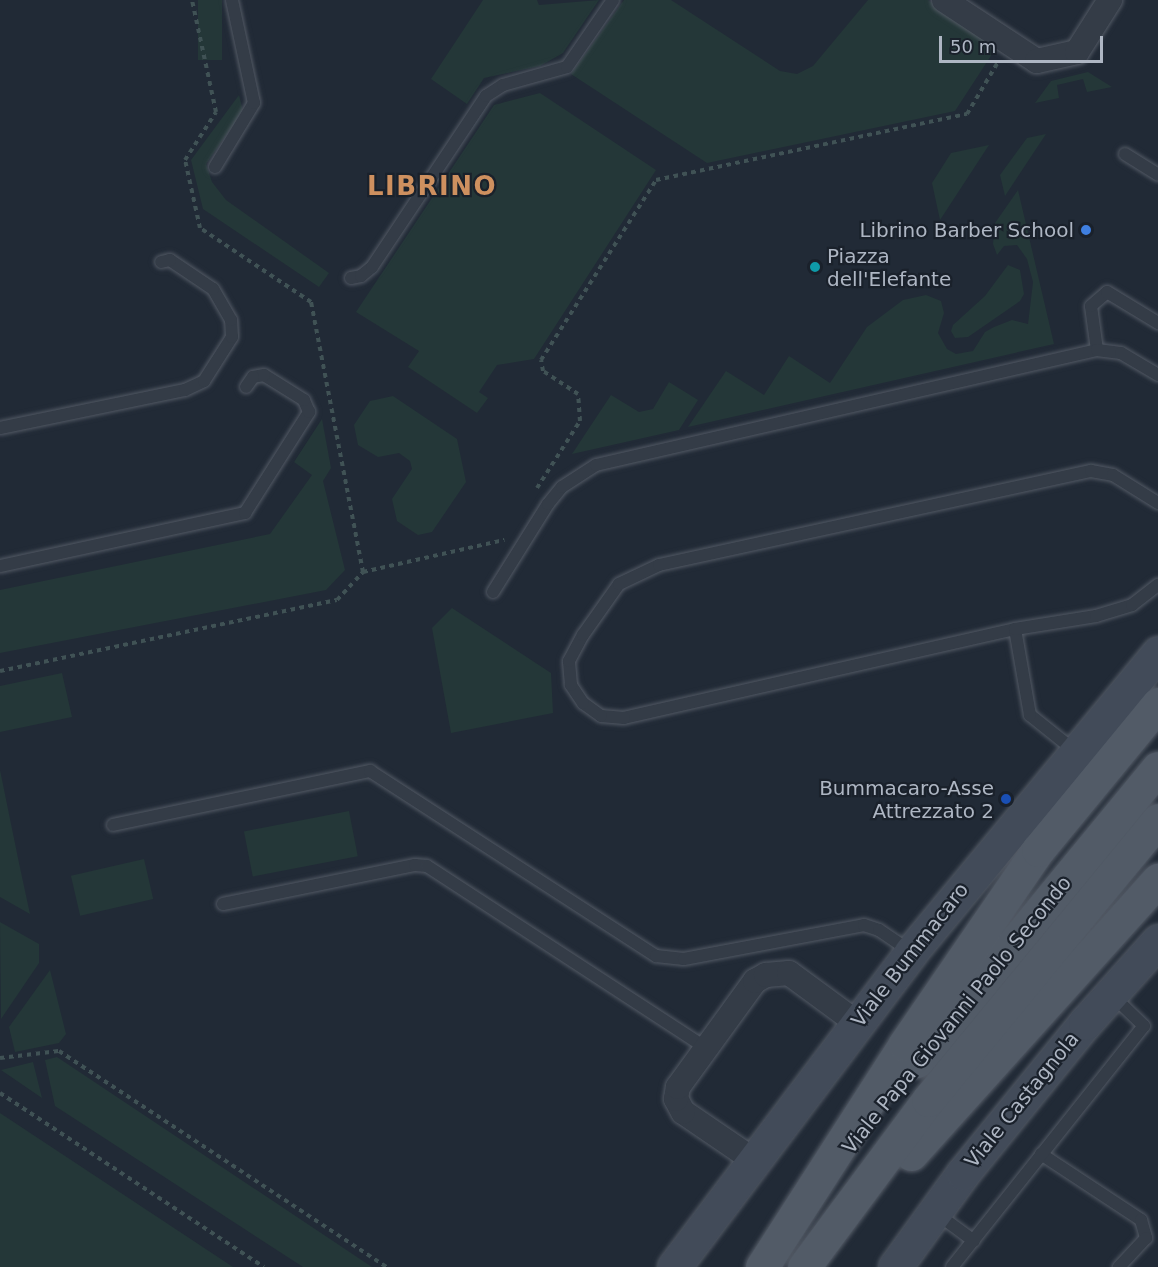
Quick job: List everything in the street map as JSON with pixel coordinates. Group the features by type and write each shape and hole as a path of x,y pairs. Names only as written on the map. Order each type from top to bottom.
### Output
{"main road":[{"name":"Viale Bummacaro","path":"674,1267 752,1159 911,952 1158,653"},
{"path":"763,1267 905,1044 1038,850 1158,704"},
{"name":"Viale Papa Giovanni Paolo Secondo","path":"763,1267 900,1081 1158,768"},
{"name":"Viale Papa Giovanni Paolo Secondo","path":"805,1265 928,1100 1158,820"},
{"path":"805,1265 912,1153 1158,880"},
{"name":"Viale Castagnola","path":"895,1267 935,1212 1111,994 1158,941"}],"street":[{"path":"944,0 1037,61 1077,52 1110,0"},
{"path":"752,1159 679,1106 678,1087 755,981 780,972 797,977 857,1023"}],"lane":[{"path":"215,167 254,103 232,0"},
{"path":"351,278 361,276 372,267 486,96 503,85 567,67 614,0"},
{"path":"1125,154 1158,175"},
{"path":"0,428 185,390 204,381 232,337 231,320 213,289 170,260 161,262"},
{"path":"1097,350 1091,306 1107,292 1158,323"},
{"path":"493,592 548,504 562,487 596,465 1097,350 1121,353 1158,375"},
{"path":"0,566 245,513 309,412 304,400 267,376 253,377 246,387"},
{"path":"1158,503 1113,475 1091,471 659,565 619,584 583,635 569,661 572,684 583,703 601,716 624,718 1015,629 1114,611 1132,605 1158,585"},
{"path":"1015,629 1030,714 1075,751"},
{"path":"113,825 370,771 656,956 684,959 864,925 879,930 911,952"},
{"path":"223,904 427,866 706,1048"},
{"path":"952,1267 1144,1026 1111,994"},
{"path":"1041,1154 1141,1220 1146,1238 1119,1267"},
{"path":"935,1212 974,1241"}],"path":[{"path":"192,0 216,112 185,160 200,228 311,302 363,572"},
{"path":"532,496 580,421 578,394 543,371 541,360 656,180 967,114 1010,42"},
{"path":"0,671 337,600 363,572 503,542 508,533"},
{"path":"0,1058 59,1051 387,1267"},
{"path":"0,1092 264,1267"}],"shaded area":[{"path":"198,0 222,0 222,60 198,60"},
{"path":"483,0 537,0 539,5 599,0 563,53 540,66 484,78 467,104 431,79"},
{"path":"624,0 671,0 780,71 797,74 813,66 868,0 928,0 998,45 955,111 707,163 571,74"},
{"path":"1088,72 1112,87 1087,92 1083,79 1057,85 1059,98 1035,103 1051,81"},
{"path":"540,93 656,170 534,359 497,365 479,392 488,398 477,413 408,367 419,351 356,312 494,105"},
{"path":"239,95 243,111 206,164 212,182 226,200 329,273 319,287 203,209 191,160"},
{"path":"1046,134 1005,196 1000,175 1027,138"},
{"path":"989,145 940,220 932,183 951,153"},
{"path":"1018,190 1054,344 688,427 726,371 764,395 789,356 830,383 867,327 903,300 926,295 941,301 944,313 938,333 947,349 956,354 973,351 985,332 994,327 1012,320 1028,324 1033,282 1027,259 1017,245 1004,246 997,255 993,244 995,223"},
{"path":"1008,265 1020,270 1024,294 1020,301 968,337 955,338 951,331 953,325 985,296"},
{"path":"669,382 698,400 679,430 572,454 611,395 639,412 653,409"},
{"path":"393,396 457,439 466,482 432,532 418,535 397,521 392,499 412,469 410,461 399,453 378,457 358,445 354,425 370,401"},
{"path":"322,419 331,468 323,481 345,570 326,590 0,653 0,590 270,534 312,475 294,462"},
{"path":"452,608 551,673 553,713 451,733 432,628"},
{"path":"62,673 72,717 0,732 0,686"},
{"path":"0,770 19,863 30,914 0,897"},
{"path":"349,811 358,856 253,877 244,831"},
{"path":"144,859 153,899 80,916 71,876"},
{"path":"0,922 39,944 39,963 1,1019"},
{"path":"50,970 66,1034 59,1043 15,1052 9,1027"},
{"path":"57,1057 372,1267 303,1267 55,1106 45,1060"},
{"path":"33,1062 42,1098 1,1070"},
{"path":"0,1113 233,1267 0,1267"}],"place":[{"name":"Librino Barber School","path":"1086,230"},
{"name":"Piazza dell'Elefante","path":"815,267"},
{"name":"Bummacaro-Asse Attrezzato 2","path":"1006,799"}],"district":[{"name":"LIBRINO","path":"432,187"}]}
